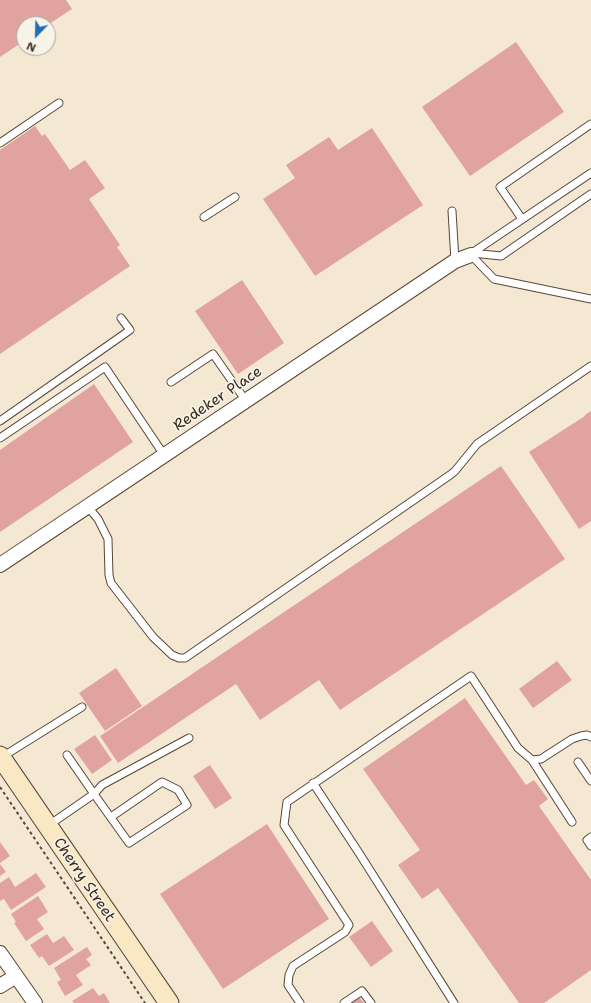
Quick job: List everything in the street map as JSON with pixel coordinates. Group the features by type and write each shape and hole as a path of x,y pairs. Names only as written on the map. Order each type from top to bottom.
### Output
{"street":[{"name":"Redeker Place","path":"0,565 456,261 471,254"},
{"name":"Cherry Street","path":"1,756 169,1003"},
{"path":"0,953 35,1003"},
{"path":"0,986 16,976"}],"lane":[{"path":"0,142 59,103"},
{"path":"522,219 500,187 591,124"},
{"path":"471,254 591,173"},
{"path":"471,254 501,256 591,194"},
{"path":"204,218 235,197"},
{"path":"452,211 456,261"},
{"path":"471,254 494,279 591,299"},
{"path":"0,420 130,330 121,318"},
{"path":"171,382 212,354 246,401"},
{"path":"88,507 98,519 108,539 109,574 111,584 153,637 172,655 179,658 185,658 450,475 477,444 591,366"},
{"path":"0,438 105,367 164,455"},
{"path":"300,1003 288,985 289,975 293,966 345,932 349,925 284,825 287,802 471,676 518,748 532,760 572,822"},
{"path":"1,756 82,707"},
{"path":"532,760 540,759 572,739 587,735 591,737"},
{"path":"48,827 94,794 102,785 189,738"},
{"path":"67,755 129,843 187,805 178,790 162,782 111,817"},
{"path":"578,762 591,781"},
{"path":"313,783 376,879 454,1003"},
{"path":"591,837 587,840 591,846"},
{"path":"344,1003 362,991 371,1003"}],"path":[{"path":"0,788 145,1003"}],"building":[{"path":"0,0 66,0 72,9 56,19 56,16 16,16 16,46 0,57"},
{"path":"516,42 564,112 470,176 422,107"},
{"path":"35,126 42,136 45,134 70,170 85,160 105,188 89,199 120,245 117,247 130,266 0,354 0,150"},
{"path":"372,128 423,205 315,276 263,199 295,178 286,165 329,137 338,150"},
{"path":"242,280 284,343 238,374 195,311"},
{"path":"94,384 133,442 0,532 0,450"},
{"path":"591,411 591,521 579,529 529,452"},
{"path":"501,466 565,559 340,710 319,680 260,720 236,684 118,763 100,736"},
{"path":"557,661 572,680 533,708 519,689"},
{"path":"116,668 142,706 105,731 79,693"},
{"path":"465,698 526,785 534,780 548,799 539,806 591,880 591,970 544,1003 519,1003 438,888 422,899 398,865 420,850 363,769"},
{"path":"95,735 112,760 92,774 74,749"},
{"path":"210,765 232,798 215,809 193,776"},
{"path":"267,824 329,919 223,989 160,894"},
{"path":"0,842 10,856 0,863"},
{"path":"0,864 6,872 0,876"},
{"path":"36,873 46,887 11,910 4,899 0,901 0,883 9,877 15,887"},
{"path":"38,896 48,912 37,919 44,929 26,941 14,923 16,922 11,914"},
{"path":"372,921 393,951 371,967 349,937"},
{"path":"47,934 53,943 64,936 74,950 49,966 42,956 39,958 30,945"},
{"path":"87,947 92,955 86,959 91,965 76,975 83,985 65,996 57,982 61,980 54,968"},
{"path":"93,988 99,996 104,993 110,1003 74,1003 72,1001"},
{"path":"359,997 364,1003 350,1003"}]}
